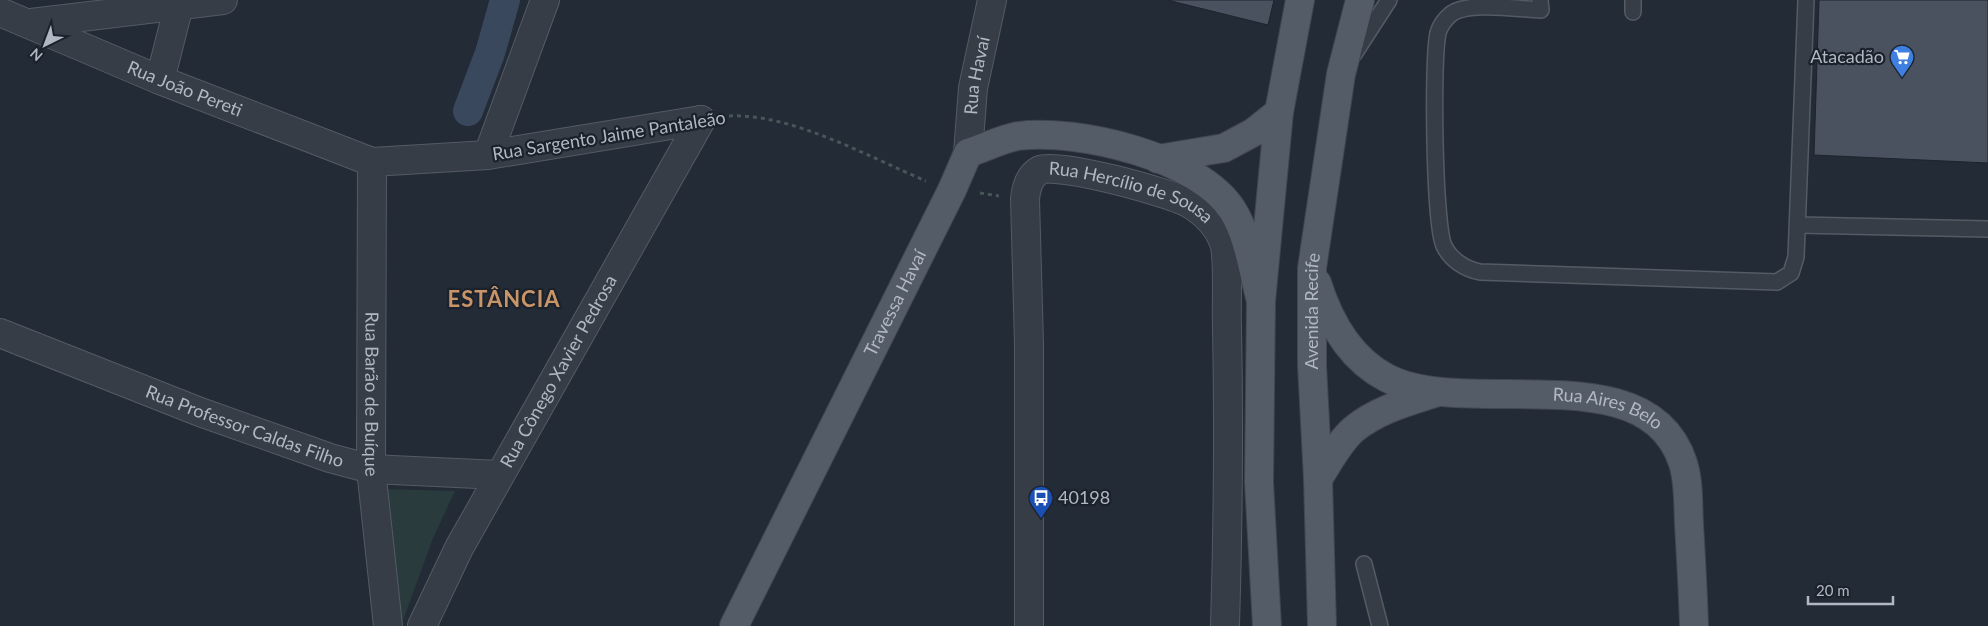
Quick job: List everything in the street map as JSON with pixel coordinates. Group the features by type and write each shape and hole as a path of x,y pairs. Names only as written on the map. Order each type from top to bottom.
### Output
{"main road":[{"path":"1267,626 1259,482 1261,301 1279,112 1300,0"},
{"name":"Avenida Recife","path":"1322,626 1318,483 1314,426 1312,268 1341,74 1360,0"},
{"path":"1158,159 1224,148 1254,132 1279,112"},
{"path":"968,153 1005,139 1020,136 1058,135 1108,142 1158,159 1192,175 1216,193 1232,210 1244,236 1261,301"},
{"name":"Travessa Havaí","path":"734,626 952,190 968,153"},
{"name":"Rua Aires Belo","path":"1312,268 1324,307 1342,339 1363,362 1386,378 1409,387 1436,392 1584,398 1613,402 1632,407 1651,418 1665,432 1683,464 1687,488 1694,626"},
{"name":"Rua Aires Belo","path":"1318,483 1338,448 1353,430 1390,408 1436,392"}],"street":[{"path":"30,24 223,0"},
{"path":"488,155 545,0"},
{"name":"Rua Havaí","path":"968,153 973,88 992,0"},
{"path":"160,80 179,6"},
{"name":"Rua João Pereti","path":"0,12 160,80 372,162"},
{"name":"Rua Sargento Jaime Pantaleão","path":"372,162 488,155 701,120"},
{"name":"Rua Cônego Xavier Pedrosa","path":"422,626 459,548 499,475 701,120"},
{"name":"Rua Barão de Buíque","path":"372,162 371,469 388,626"},
{"name":"Rua Hercílio de Sousa","path":"1029,626 1030,344 1025,199 1026,186 1030,180 1040,170 1048,169 1159,191 1188,203 1206,215 1225,244 1229,426 1225,626"},
{"name":"Rua Professor Caldas Filho","path":"0,333 200,412 330,458 371,469 499,475"}],"lane":[{"path":"1341,74 1389,0"},
{"path":"1540,0 1540,10 1471,7 1461,9 1446,19 1438,34 1436,67 1438,215 1444,246 1460,264 1480,272 1777,282 1791,273 1794,266 1798,225 1806,0"},
{"path":"1798,225 1988,229"},
{"path":"1364,564 1380,626"}],"path":[{"name":"Rua Sargento Jaime Pantaleão","path":"701,120 740,116 791,126 952,190 1025,199"}],"shaded area":[{"path":"383,489 455,491 433,538 401,626"}],"building":[{"path":"1167,0 1274,0 1268,25"},
{"name":"Atacadão","path":"1819,0 1988,0 1988,163 1814,155"}],"waterway":[{"path":"468,111 490,53 505,0"}],"place":[{"name":"Atacadão","path":"1902,78"},
{"name":"40198","path":"1041,519"}],"district":[{"name":"ESTÂNCIA","path":"504,299"}]}
